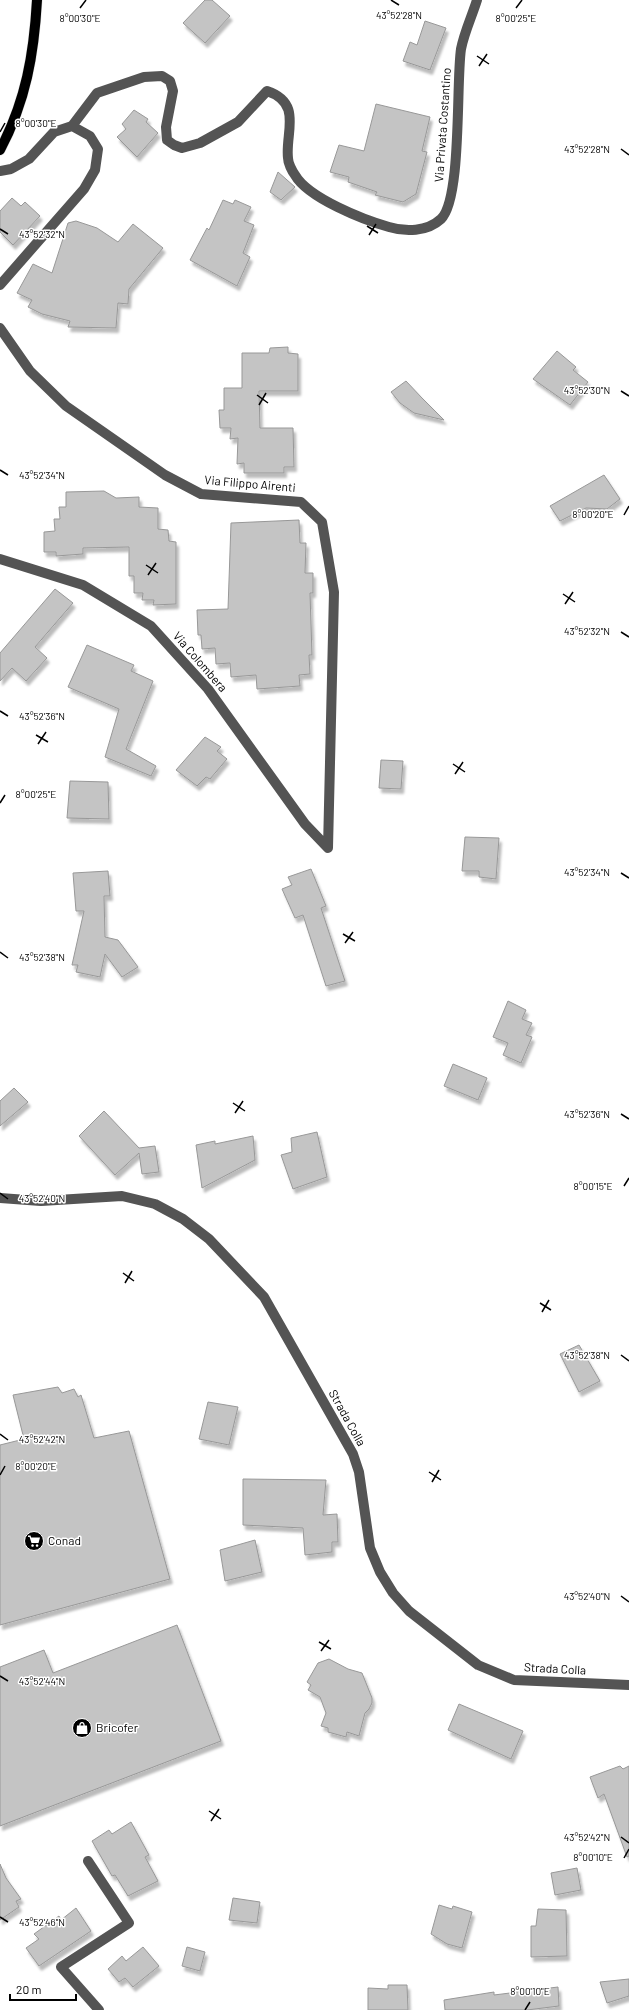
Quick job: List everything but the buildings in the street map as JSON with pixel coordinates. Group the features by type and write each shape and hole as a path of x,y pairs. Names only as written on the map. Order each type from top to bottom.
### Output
{"main road":[{"path":"0,150 10,131 28,81 37,0"}],"street":[{"name":"Via Privata Costantino","path":"72,126 97,93 144,77 162,76 170,81 174,91 166,128 166,140 182,148 200,143 238,122 267,91 276,94 287,105 291,124 288,159 296,176 316,195 368,220 401,230 418,229 432,225 442,218 451,195 455,159 462,49 477,0"},
{"path":"0,171 11,169 29,159 54,132 72,126 90,136 98,149 95,170 84,189 0,285"},
{"name":"Via Filippo Airenti","path":"0,328 30,370 66,406 165,475 201,494 301,502 322,522 334,592 328,848"},
{"name":"Via Colombera","path":"0,559 83,585 151,626 208,689 305,824 328,848"},
{"name":"Strada Colla","path":"0,1198 41,1201 122,1196 155,1204 183,1219 209,1238 264,1297 353,1454 362,1489 370,1548 380,1572 393,1593 409,1611 478,1665 514,1680 629,1685"},
{"path":"88,1861 129,1923 61,1967 99,2010"}],"place":[{"name":"Conad","path":"34,1541"},
{"name":"Bricofer","path":"82,1728"}]}
